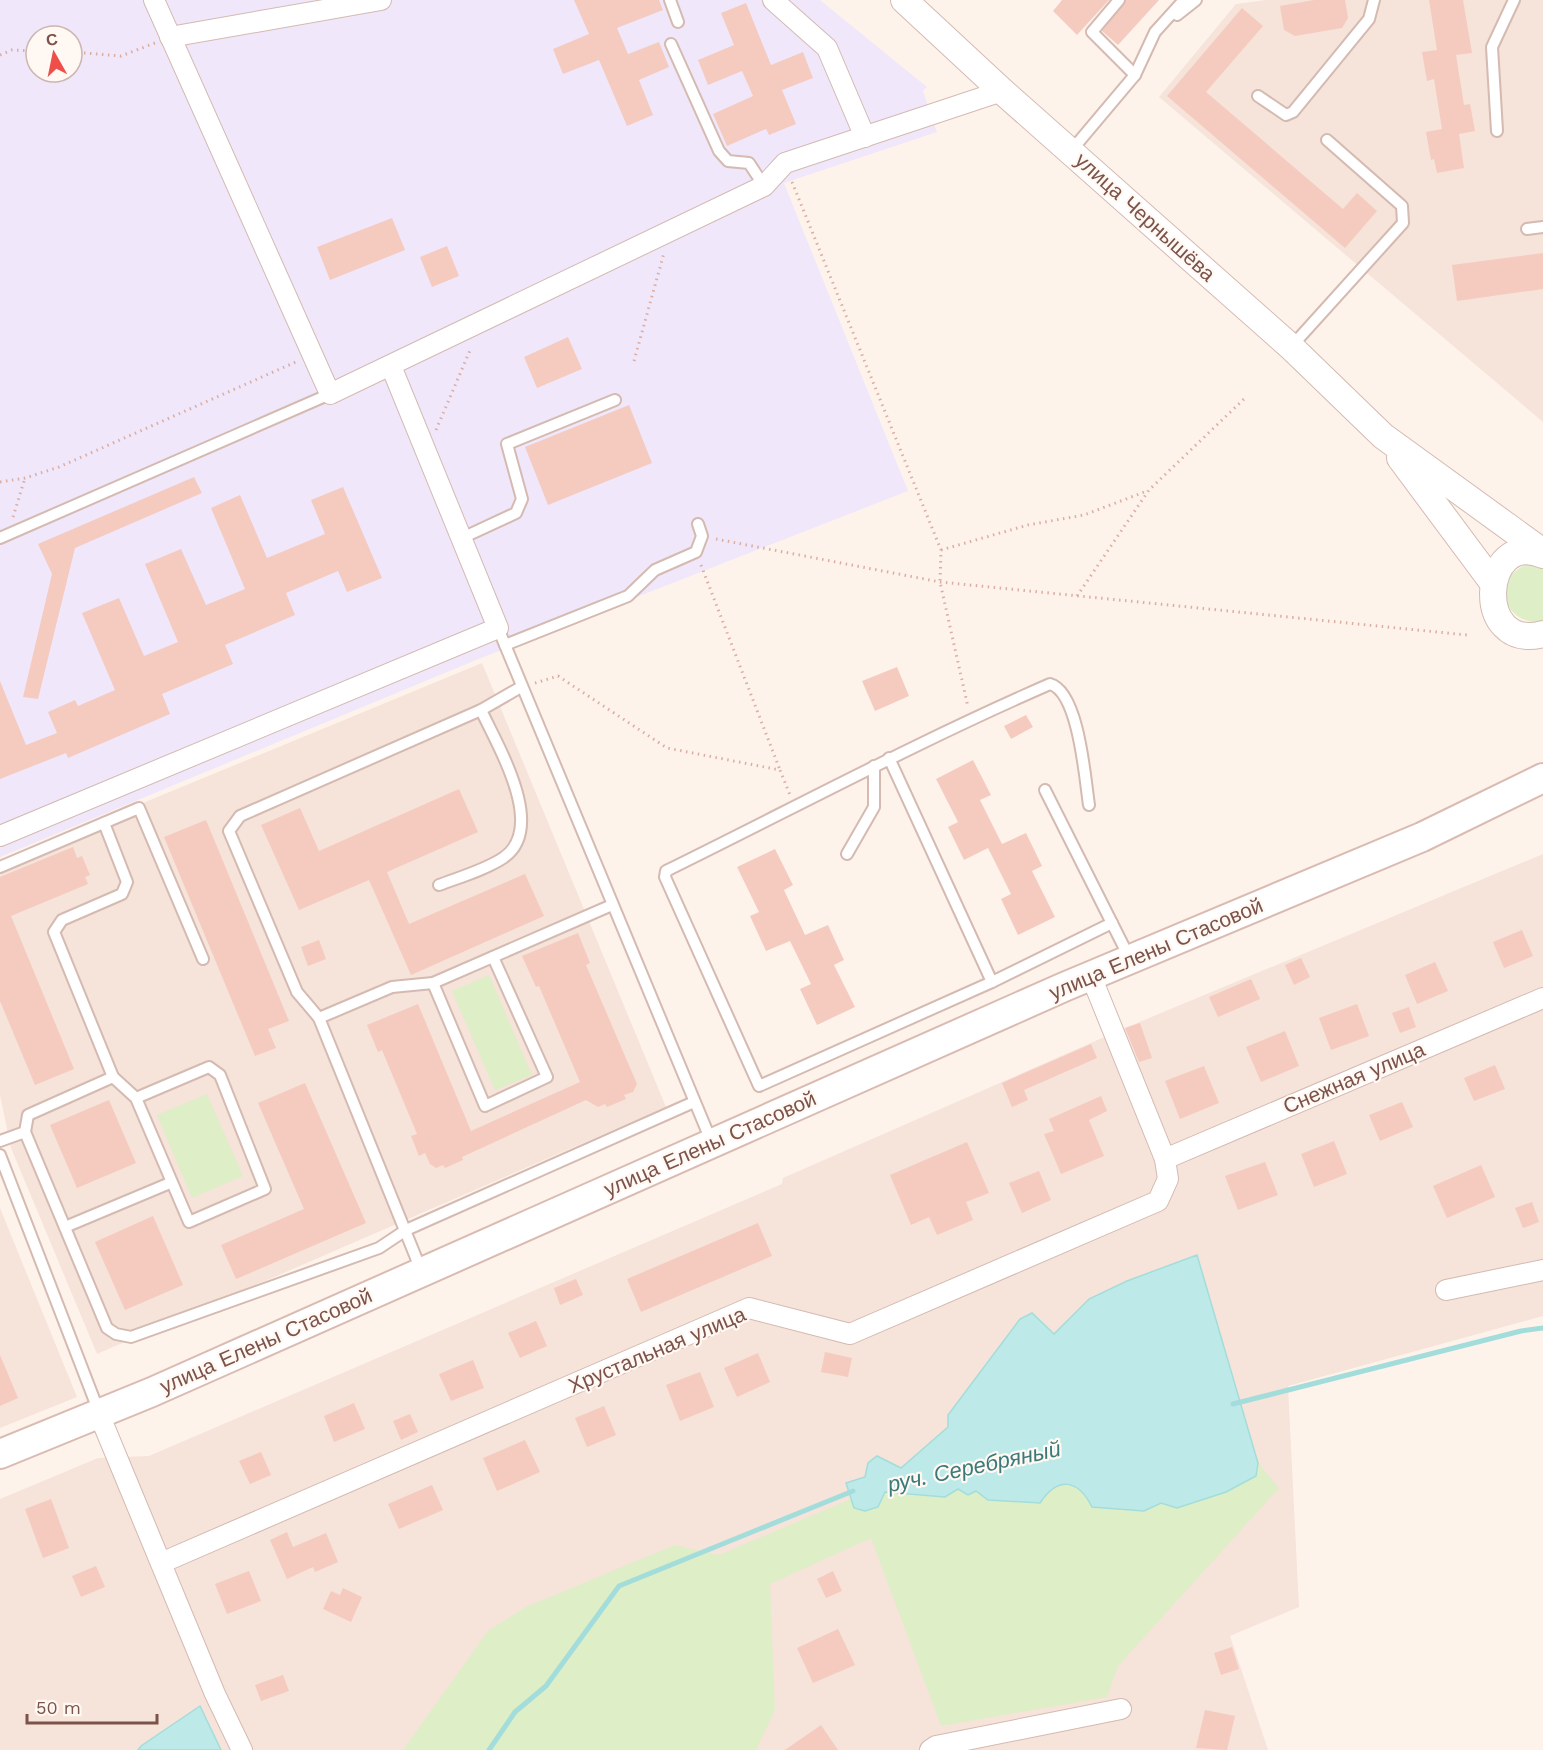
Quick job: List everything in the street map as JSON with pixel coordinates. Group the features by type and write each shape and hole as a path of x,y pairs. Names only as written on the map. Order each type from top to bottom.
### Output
{"main road":[{"name":"улица Елены Стасовой","path":"0,1455 1130,959 1422,837 1543,778"},
{"name":"улица Елены Стасовой","path":"1422,837 1543,800"}],"street":[{"path":"154,0 311,356 330,394 481,324 765,186 785,163 1002,91"},
{"path":"170,37 381,0"},
{"path":"773,0 827,48 865,137"},
{"name":"улица Чернышёва","path":"904,0 1002,91 1291,347 1383,436 1543,553"},
{"path":"0,836 501,636 391,366"},
{"name":"улица Чернышёва","path":"1383,436 1470,548 1493,583"},
{"name":"улица Чернышёва","path":"1543,553 1532,550 1512,556 1502,565 1493,583 1492,602 1497,616 1506,627 1526,635 1543,634"},
{"path":"1091,976 1165,1159"},
{"name":"Снежная улица","path":"1165,1159 1543,998"},
{"name":"Хрустальная улица","path":"161,1563 749,1308 850,1334 1158,1201 1168,1179 1165,1159"},
{"path":"1446,1290 1543,1270"},
{"path":"99,1413 215,1694 242,1750"},
{"path":"930,1750 936,1746 1121,1709"}],"lane":[{"path":"670,0 678,22"},
{"path":"1119,0 1092,32 1135,75"},
{"path":"1070,151 1135,75 1155,32 1184,0"},
{"path":"1155,32 1196,0"},
{"path":"1258,96 1286,115 1293,112 1369,19 1374,0"},
{"path":"1497,131 1492,47 1514,0"},
{"path":"671,44 719,151 728,162 749,163 765,186"},
{"path":"1291,347 1403,223 1402,206 1327,140"},
{"path":"1527,229 1543,227"},
{"path":"4,537 330,394"},
{"path":"462,538 516,513 522,499 507,444 615,400"},
{"path":"698,524 702,536 696,552 655,570 628,596 501,636 712,1144"},
{"path":"1089,805 1075,722 1068,702 1056,686 1050,684 971,718 889,758 666,871 665,877 759,1086 992,982 1112,923"},
{"path":"421,1270 319,1018 297,992 229,831 240,816 481,710 521,687"},
{"path":"439,885 503,859 514,849 521,833 521,808 515,786 481,710"},
{"path":"889,758 992,982"},
{"path":"847,854 874,807 874,766"},
{"path":"1045,790 1130,959"},
{"path":"0,867 139,808 203,958"},
{"path":"104,823 127,882 122,894 62,920 54,932 114,1077 136,1098 170,1183 189,1222 265,1189 220,1075 209,1067 136,1098"},
{"path":"319,1018 392,987 433,983 612,905"},
{"path":"433,983 485,1106 547,1077 494,957"},
{"path":"114,1077 28,1114 25,1132 108,1328 116,1334 131,1337 379,1248 406,1230 694,1102"},
{"path":"0,1141 25,1132"},
{"path":"0,1155 99,1413"},
{"path":"64,1227 170,1183"}],"path":[{"path":"84,53 121,56 170,37"},
{"path":"0,55 12,50 24,50"},
{"path":"785,163 941,550 940,582 971,718"},
{"path":"634,361 670,231"},
{"path":"427,451 481,324"},
{"path":"0,482 25,478 59,467 311,356"},
{"path":"1077,596 1149,490 1245,398"},
{"path":"4,537 25,478"},
{"path":"941,550 1028,525 1084,515 1149,490"},
{"path":"702,536 940,582 1467,635"},
{"path":"696,552 795,807"},
{"path":"521,687 558,676 667,748 780,770"}],"shaded area":[{"path":"0,0 820,0 927,87 923,91 937,132 784,183 908,491 481,658 0,857"},
{"path":"1266,0 1543,0 1543,422 1159,97 1236,4"},
{"path":"482,663 666,1107 97,1354 11,1148 0,1095 0,862"},
{"path":"1543,854 1543,1316 1288,1386 1299,1607 1230,1636 1268,1750 0,1750 0,1499 98,1458 149,1456 782,1184 783,1178 1125,1028"},
{"path":"0,1208 77,1397 0,1428"}],"green space":[{"path":"1532,563 1543,564 1543,621 1541,622 1527,620 1516,615 1509,607 1505,597 1510,577 1519,568"},
{"path":"489,975 532,1075 495,1090 452,991"},
{"path":"207,1094 243,1176 192,1198 157,1115"},
{"path":"1258,1463 1279,1488 1118,1666 1107,1697 941,1726 871,1538 770,1584 775,1710 756,1750 403,1750 488,1631 526,1607 675,1545 719,1555 851,1499 854,1508 865,1511 878,1507 885,1491 945,1497 958,1489 1049,1490 1060,1485 1074,1484 1084,1491 1144,1511 1161,1503 1256,1476"}],"water":[{"path":"1197,1255 1258,1463 1256,1476 1226,1492 1177,1508 1161,1503 1144,1511 1092,1507 1080,1491 1068,1484 1054,1488 1040,1503 988,1500 976,1491 968,1495 958,1489 945,1497 885,1492 878,1507 865,1511 854,1508 846,1483 865,1477 868,1463 877,1456 901,1468 948,1427 948,1415 1020,1319 1032,1313 1054,1334 1089,1299 1127,1281"},
{"path":"200,1706 221,1750 138,1750 141,1746"}],"building":[{"path":"574,0 659,0 663,10 617,28 628,54 659,42 669,67 639,80 653,115 627,126 599,60 563,74 553,49 589,34"},
{"path":"1062,0 1109,0 1077,35 1053,11"},
{"path":"1126,0 1159,0 1118,45 1102,31"},
{"path":"1314,0 1345,0 1348,18 1342,28 1295,36 1284,30 1280,6"},
{"path":"1429,0 1463,0 1472,53 1456,55 1464,105 1470,104 1475,131 1459,134 1464,168 1437,173 1434,159 1431,160 1426,132 1442,129 1434,79 1427,81 1422,52 1437,50"},
{"path":"746,3 771,65 803,52 813,78 782,90 796,124 769,135 766,129 727,146 713,114 753,96 742,71 708,85 698,60 734,45 721,13"},
{"path":"1242,8 1263,26 1206,92 1343,209 1357,193 1377,211 1345,248 1167,96"},
{"path":"392,218 405,250 330,280 317,247"},
{"path":"447,246 459,276 432,287 420,257"},
{"path":"1543,253 1543,289 1457,301 1452,265"},
{"path":"568,337 582,369 537,388 524,357"},
{"path":"629,405 652,463 548,505 525,447"},
{"path":"194,477 202,493 75,548 38,699 23,697 52,574 38,544"},
{"path":"343,487 382,578 347,592 338,571 286,593 295,615 225,645 233,664 162,694 170,714 68,758 66,753 0,779 0,681 26,745 57,733 48,712 75,700 78,706 115,690 82,613 119,598 144,656 178,642 145,564 181,549 206,605 245,589 211,508 240,495 267,558 325,534 311,500"},
{"path":"897,667 909,696 875,711 862,681"},
{"path":"1026,715 1033,727 1011,739 1004,726"},
{"path":"973,760 991,795 980,800 1002,844 1026,833 1042,866 1032,871 1055,917 1018,935 1001,899 1011,894 988,848 964,860 948,827 958,822 936,779"},
{"path":"459,789 478,832 387,872 409,924 525,874 544,916 411,975 369,880 299,910 261,825 300,808 319,851"},
{"path":"206,820 289,1021 268,1029 276,1048 255,1056 164,837"},
{"path":"73,847 77,858 82,856 90,875 85,877 88,884 11,916 74,1069 35,1085 0,1001 0,877"},
{"path":"775,849 793,885 784,890 805,935 828,925 844,960 834,965 855,1007 817,1025 800,989 811,984 790,941 766,951 750,916 759,912 737,867"},
{"path":"1522,930 1533,956 1504,968 1493,942"},
{"path":"578,933 590,963 586,965 637,1084 633,1092 624,1095 626,1099 607,1107 605,1104 598,1107 586,1100 462,1157 463,1160 445,1168 443,1165 436,1168 430,1164 425,1153 419,1156 411,1136 417,1134 382,1050 378,1052 367,1025 418,1004 471,1131 580,1082 539,986 536,987 522,956"},
{"path":"319,940 326,959 308,966 301,947"},
{"path":"1301,958 1310,977 1294,985 1285,965"},
{"path":"1435,962 1448,991 1417,1004 1405,975"},
{"path":"1251,979 1260,999 1218,1017 1209,997"},
{"path":"1357,1004 1369,1036 1331,1050 1319,1018"},
{"path":"1409,1007 1416,1027 1400,1033 1392,1013"},
{"path":"1140,1023 1152,1058 1139,1062 1125,1028"},
{"path":"1285,1031 1299,1066 1261,1082 1246,1047"},
{"path":"1091,1044 1097,1058 1024,1090 1028,1100 1012,1107 1002,1083"},
{"path":"1495,1065 1505,1089 1474,1101 1464,1078"},
{"path":"1204,1066 1219,1103 1180,1119 1165,1081"},
{"path":"305,1083 366,1223 236,1279 221,1245 304,1209 258,1103"},
{"path":"1101,1096 1107,1111 1089,1120 1104,1156 1061,1174 1044,1134 1054,1131 1049,1119"},
{"path":"109,1100 136,1163 77,1188 50,1125"},
{"path":"1402,1102 1413,1127 1380,1141 1369,1115"},
{"path":"1334,1141 1347,1174 1314,1187 1301,1154"},
{"path":"967,1142 989,1193 966,1202 973,1220 937,1235 929,1217 911,1225 890,1175"},
{"path":"1265,1162 1278,1195 1238,1210 1225,1176"},
{"path":"1481,1165 1495,1197 1447,1218 1433,1186"},
{"path":"1039,1171 1051,1200 1022,1213 1009,1183"},
{"path":"1532,1202 1539,1222 1523,1228 1515,1208"},
{"path":"153,1216 183,1285 125,1310 95,1242"},
{"path":"758,1223 772,1256 641,1312 627,1279"},
{"path":"576,1279 583,1295 560,1305 554,1288"},
{"path":"536,1321 547,1346 520,1358 508,1333"},
{"path":"825,1352 852,1358 848,1377 821,1372"},
{"path":"758,1353 770,1382 737,1397 724,1368"},
{"path":"0,1355 18,1398 0,1406"},
{"path":"473,1360 484,1388 451,1401 439,1374"},
{"path":"700,1372 714,1407 680,1421 666,1385"},
{"path":"354,1403 365,1429 334,1442 324,1416"},
{"path":"604,1406 616,1435 587,1447 575,1418"},
{"path":"410,1414 418,1432 401,1440 393,1421"},
{"path":"525,1440 540,1472 497,1491 483,1458"},
{"path":"261,1452 271,1475 250,1484 239,1461"},
{"path":"432,1485 443,1510 399,1529 388,1504"},
{"path":"51,1499 69,1548 43,1558 25,1509"},
{"path":"287,1532 293,1547 326,1533 338,1562 315,1572 313,1567 287,1579 270,1540"},
{"path":"96,1566 105,1587 81,1597 72,1576"},
{"path":"249,1571 261,1601 227,1614 215,1584"},
{"path":"833,1571 842,1591 826,1598 817,1579"},
{"path":"343,1588 362,1597 351,1622 323,1609 331,1591 340,1595"},
{"path":"838,1629 855,1665 813,1683 797,1648"},
{"path":"1232,1647 1239,1669 1221,1675 1214,1653"},
{"path":"283,1675 289,1691 261,1701 255,1685"},
{"path":"1205,1710 1235,1716 1227,1750 1196,1748"},
{"path":"821,1725 838,1750 785,1750"}],"waterway":[{"name":"руч. Серебряный","path":"1233,1404 1521,1331 1543,1328"},
{"name":"руч. Серебряный","path":"489,1750 515,1712 546,1686 619,1586 853,1491"}]}
